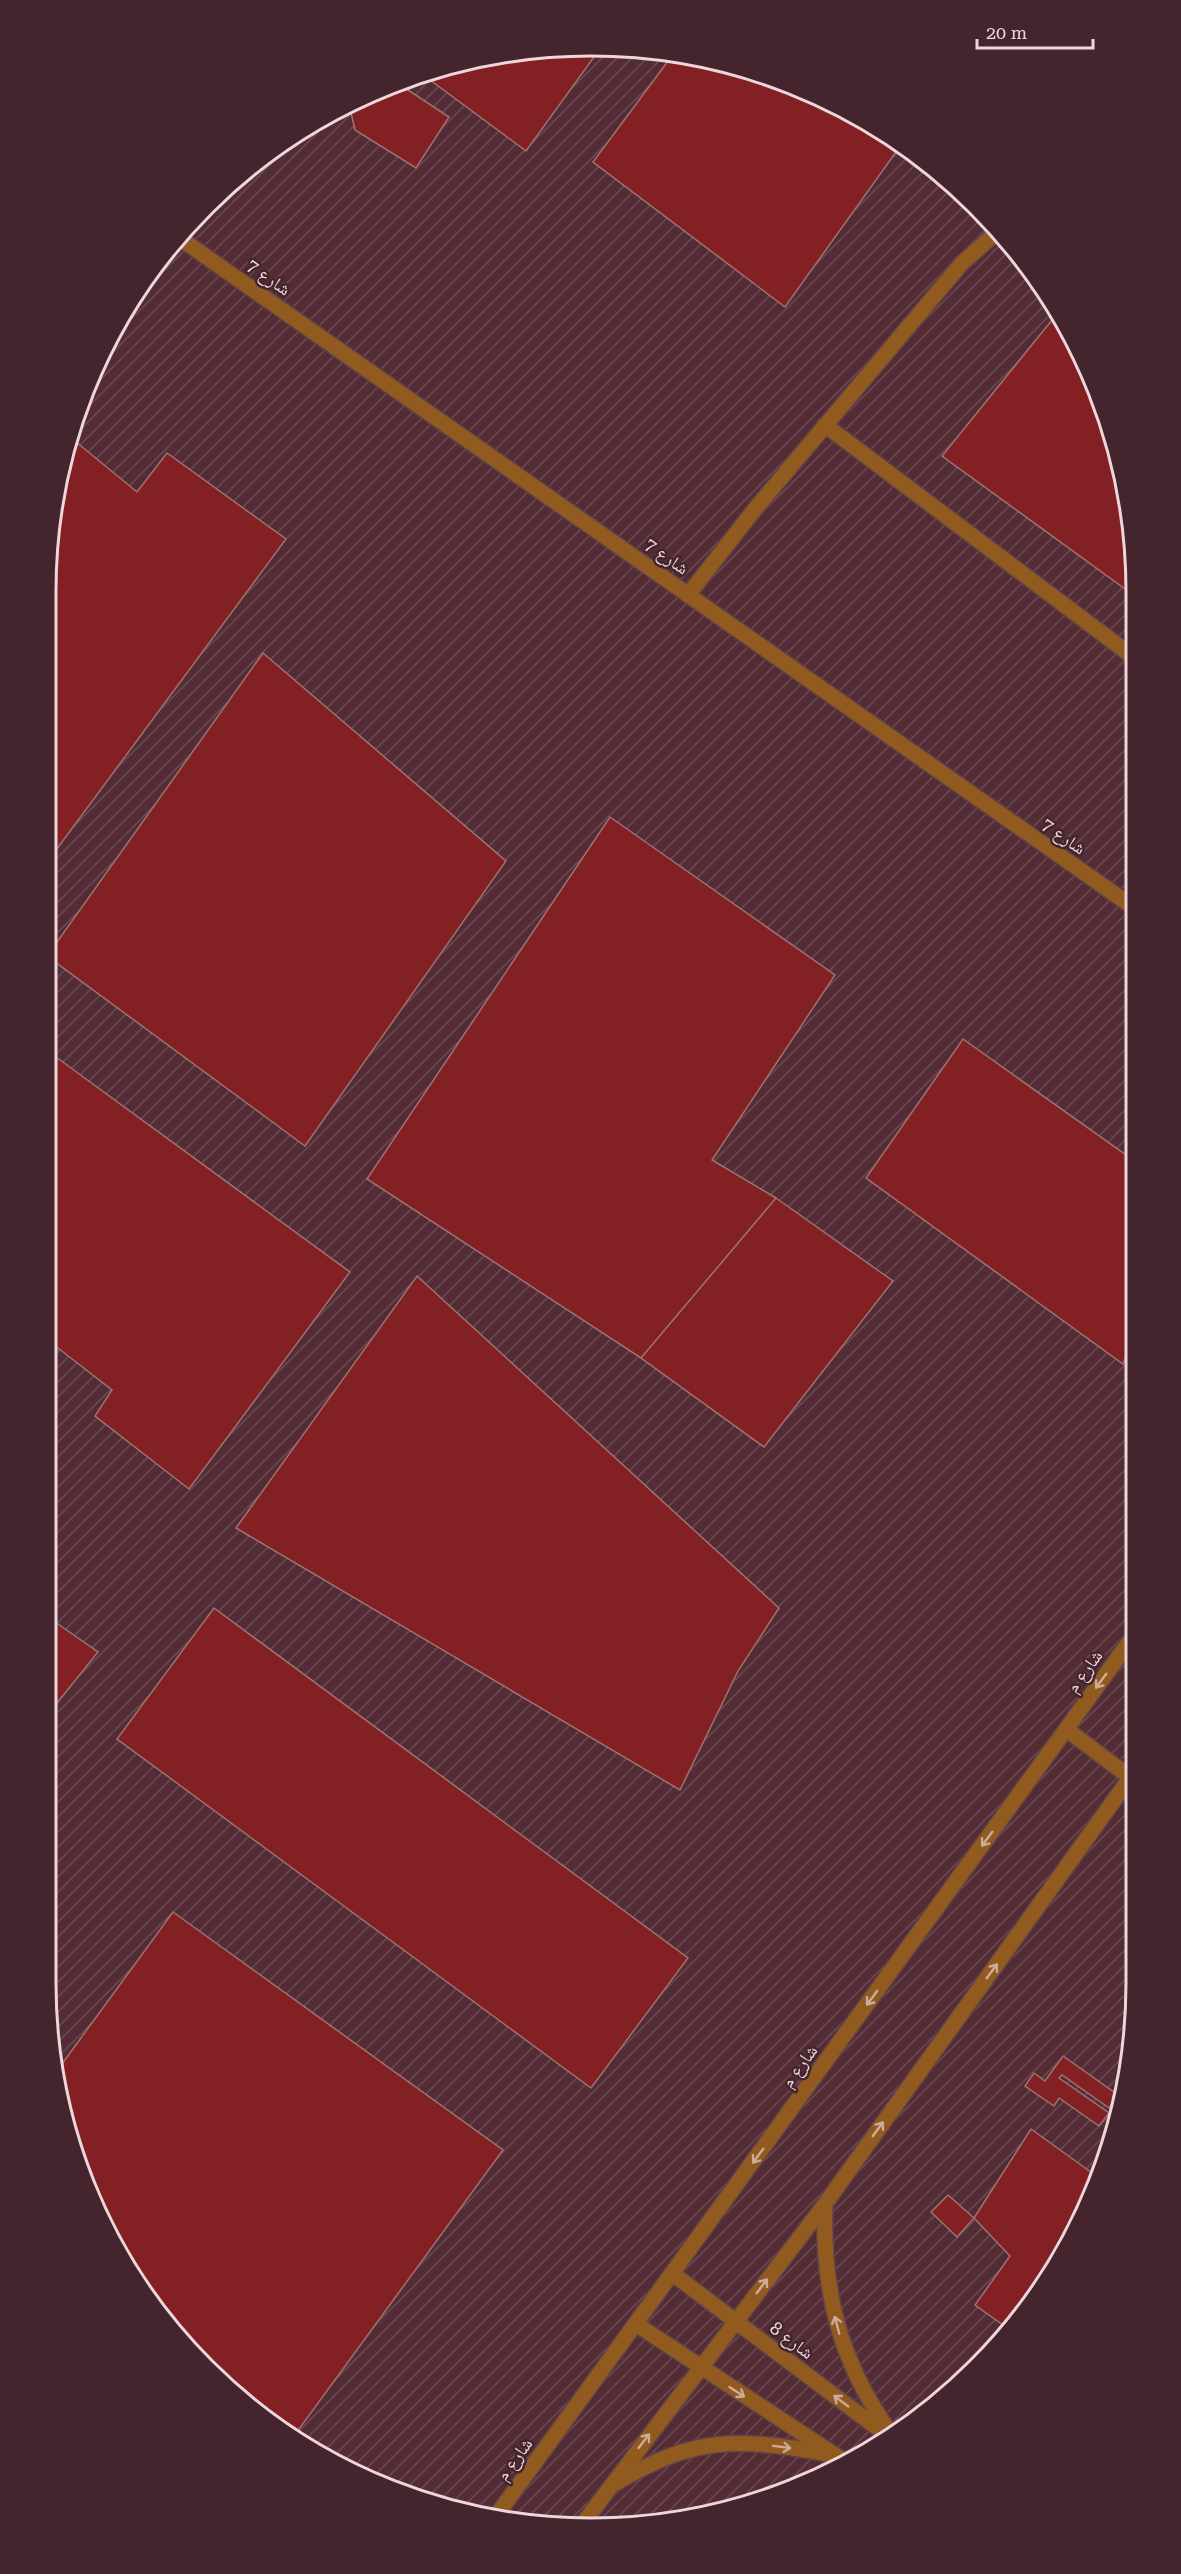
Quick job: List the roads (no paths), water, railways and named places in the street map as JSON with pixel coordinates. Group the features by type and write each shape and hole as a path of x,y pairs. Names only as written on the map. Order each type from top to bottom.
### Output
{"street":[{"path":"688,595 825,425 962,263 992,237"},
{"name":"شارع 7","path":"185,242 1126,904"},
{"path":"825,425 1126,651"},
{"name":"شارع م","path":"500,2510 1126,1646"},
{"path":"1066,1729 1126,1769"},
{"path":"587,2518 825,2204 1126,1784"},
{"name":"شارع 8","path":"825,2204 826,2267 838,2330 852,2369 886,2429"},
{"name":"شارع 8","path":"673,2274 883,2431"},
{"path":"636,2324 838,2457"},
{"path":"608,2488 649,2463 695,2447 743,2442 836,2458"}]}
